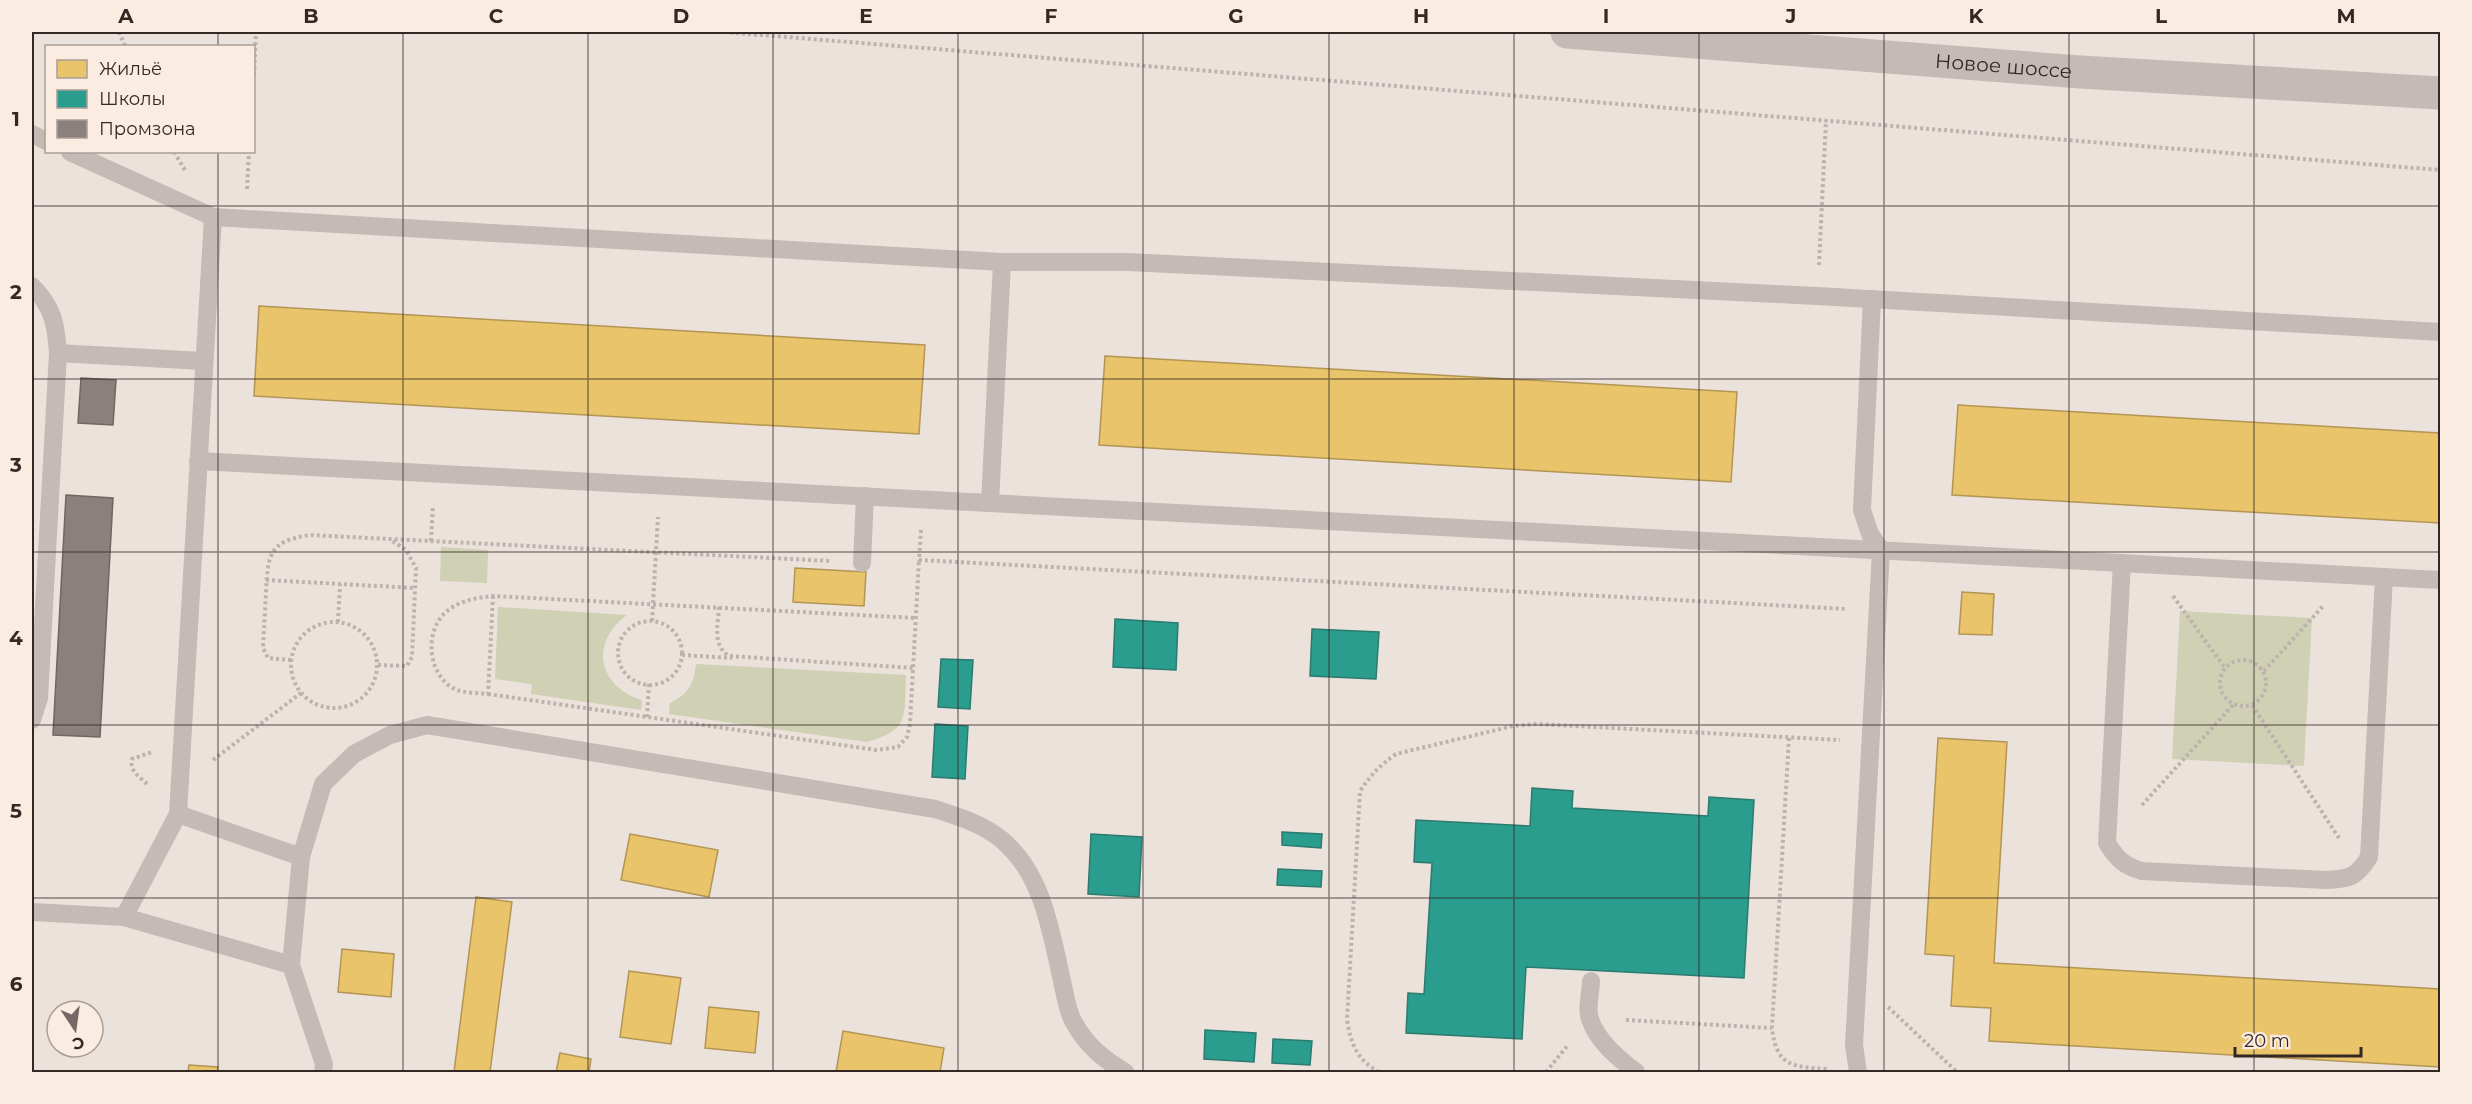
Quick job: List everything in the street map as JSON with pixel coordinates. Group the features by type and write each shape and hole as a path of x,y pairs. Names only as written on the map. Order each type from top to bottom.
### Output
{"street":[{"name":"Новое шоссе","path":"1567,32 2080,72 2440,93"}],"lane":[{"path":"72,153 213,217 1002,262 1128,262 1817,296 2440,332"},
{"path":"124,917 178,814 213,217"},
{"path":"990,503 1002,262"},
{"path":"32,286 44,298 56,322 58,353 39,698 32,720"},
{"path":"1858,1072 1854,1045 1881,550 1870,534 1862,510 1872,299"},
{"path":"58,353 203,361"},
{"path":"198,461 2440,579"},
{"path":"862,563 865,496"},
{"path":"2122,562 2107,843 2117,859 2128,867 2142,871 2325,880 2347,879 2361,871 2369,857 2384,577"},
{"path":"323,1072 324,1064 291,965 301,857 323,783 354,754 390,735 427,725 936,809 980,825 1002,840 1019,857 1034,880 1048,922 1071,1019 1086,1041 1102,1058 1125,1072"},
{"path":"178,814 301,857"},
{"path":"32,912 124,917 291,965"},
{"path":"1591,981 1589,1018 1610,1048 1636,1072"}],"path":[{"path":"255,54 256,32"},
{"path":"724,32 2440,170"},
{"path":"1817,296 1826,120"},
{"path":"652,621 660,486"},
{"path":"916,618 493,596 457,604 444,614 435,626 431,654 435,667 445,681 458,691 876,750 898,747 907,737 910,724 923,499"},
{"path":"291,660 272,660 265,655 262,648 267,561 278,547 292,537 310,535 862,563"},
{"path":"378,665 400,667 410,662 415,588 414,563 406,550 389,539"},
{"path":"919,560 1878,611"},
{"path":"2151,564 2225,668"},
{"path":"2264,671 2352,575"},
{"path":"266,580 415,588"},
{"path":"338,622 340,584"},
{"path":"488,694 493,596"},
{"path":"719,607 717,640 723,652 739,658"},
{"path":"652,621 665,624 674,632 680,643 682,656 671,676 661,682 649,684 638,682 629,676 618,657 623,634 641,622 652,621"},
{"path":"338,622 351,625 362,632 376,652 378,665 374,682 364,696 349,706 332,709 315,704 301,693 292,678 291,660 294,647 312,627 338,622"},
{"path":"682,656 914,668"},
{"path":"2245,660 2256,663 2264,671 2267,681 2266,691 2260,700 2252,705 2233,705 2225,698 2220,688 2220,677 2225,668 2234,662 2245,660"},
{"path":"647,717 649,684"},
{"path":"181,785 301,693"},
{"path":"2107,843 2233,705"},
{"path":"2252,705 2361,871"},
{"path":"1379,1072 1366,1065 1358,1055 1350,1040 1347,1020 1360,791 1382,763 1396,754 1514,726 1537,724 1822,739"},
{"path":"1789,738 1772,1028 1774,1043 1779,1054 1796,1067 1804,1068"},
{"path":"1858,979 1957,1072"},
{"path":"1589,1018 1772,1028"}],"green space":[{"path":"441,547 488,550 487,583 440,581"},
{"path":"498,607 627,615 615,626 607,638 603,650 604,663 608,675 616,685 627,694 642,700 641,710 531,694 532,684 495,679"},
{"path":"2180,611 2312,618 2304,766 2172,759"},
{"path":"696,664 906,675 904,711 898,726 891,732 867,742 669,714 670,703 686,692 692,683"}],"building: Жильё":[{"path":"259,306 925,345 919,434 254,396"},
{"path":"1105,356 1737,392 1731,482 1099,445"},
{"path":"1958,405 2440,433 2440,523 1952,495"},
{"path":"795,568 866,572 864,606 793,602"},
{"path":"1962,592 1994,594 1992,635 1959,634"},
{"path":"1938,738 2007,742 1994,963 2440,989 2440,1067 1989,1041 1991,1008 1951,1006 1954,956 1925,954"},
{"path":"630,834 718,850 709,897 621,880"},
{"path":"476,897 512,902 490,1072 454,1072"},
{"path":"342,949 394,954 391,997 338,992"},
{"path":"629,971 681,978 671,1044 620,1037"},
{"path":"709,1007 759,1012 755,1053 705,1048"},
{"path":"843,1031 944,1048 940,1072 836,1072"},
{"path":"560,1053 591,1059 589,1072 556,1072"},
{"path":"189,1065 218,1067 217,1072 188,1072"}],"building: Школы":[{"path":"1115,619 1178,623 1176,670 1113,667"},
{"path":"1312,629 1379,632 1376,679 1310,676"},
{"path":"941,659 973,660 970,709 938,707"},
{"path":"935,724 968,726 965,779 932,777"},
{"path":"1532,788 1573,791 1572,808 1708,816 1709,797 1754,800 1744,978 1526,967 1522,1039 1406,1033 1408,993 1424,994 1432,863 1414,862 1416,820 1530,826"},
{"path":"1282,832 1322,834 1321,848 1282,845"},
{"path":"1091,834 1142,837 1139,897 1088,894"},
{"path":"1278,869 1322,871 1321,887 1277,885"},
{"path":"1205,1030 1256,1033 1254,1062 1204,1059"},
{"path":"1273,1039 1312,1041 1310,1065 1272,1063"}],"building: Промзона":[{"path":"81,378 116,380 113,425 78,423"},
{"path":"66,495 113,498 100,737 53,735"}]}
